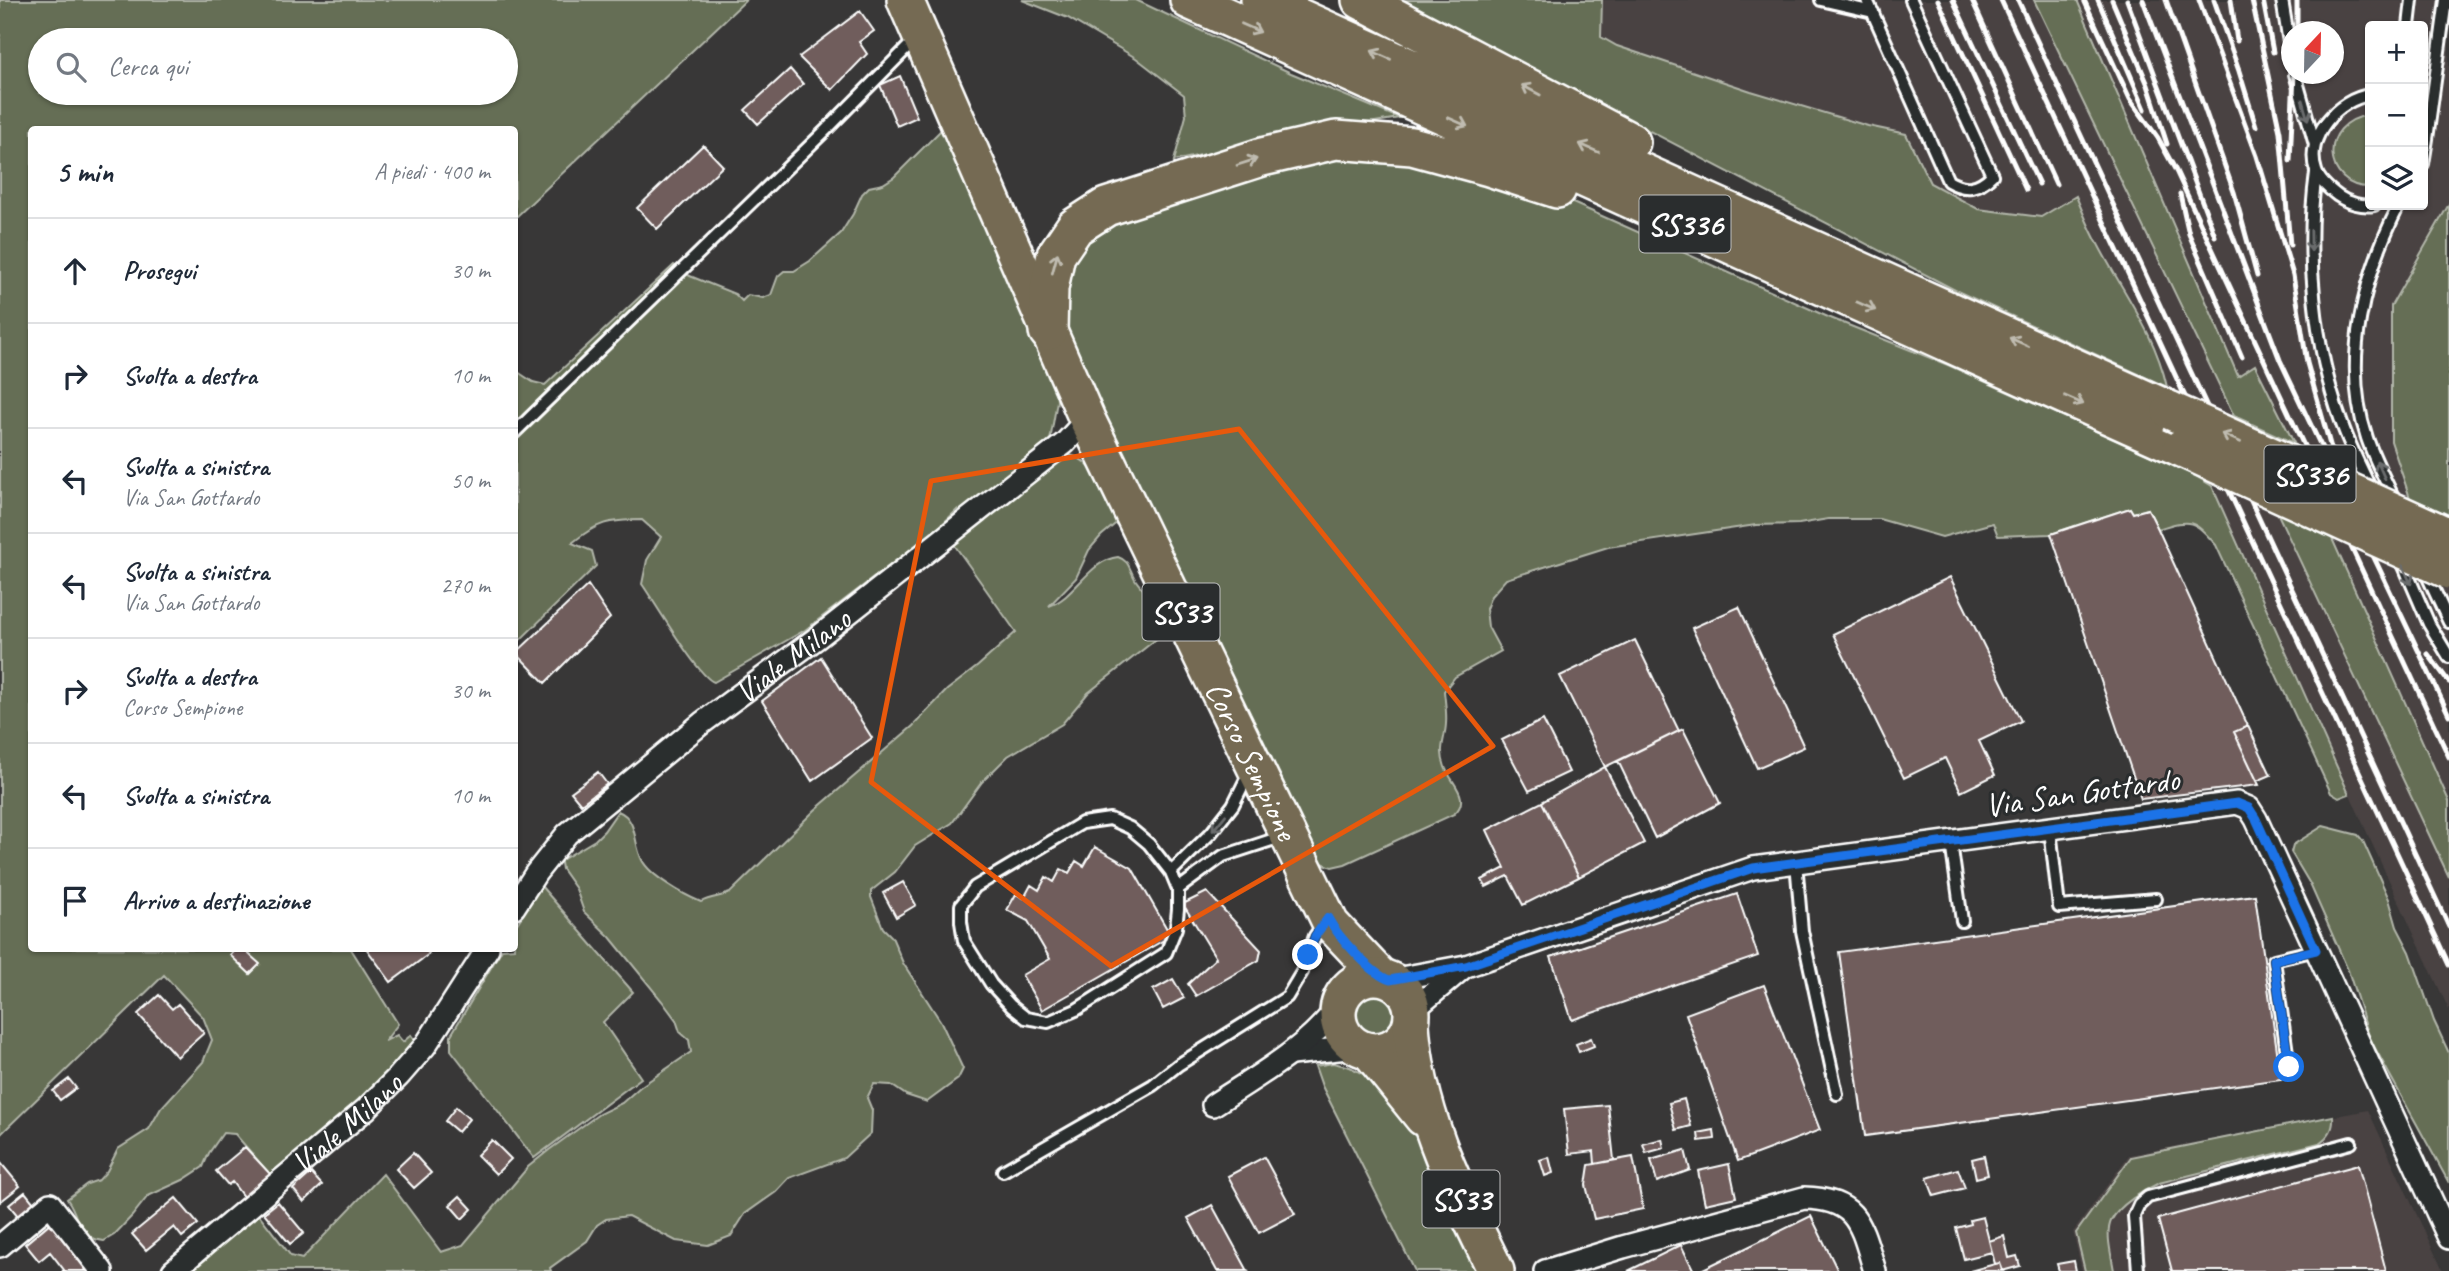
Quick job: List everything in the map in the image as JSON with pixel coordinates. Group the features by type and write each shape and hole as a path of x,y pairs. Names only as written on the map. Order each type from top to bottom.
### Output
{"highway":[{"name":"SS336","path":"1189,0 1820,269 2171,411 2449,537"},
{"name":"SS336","path":"1260,0 1820,269 2182,448 2449,570"},
{"path":"1360,0 1666,160 1820,269"},
{"path":"1048,331 1049,288 1056,255 1074,227 1106,207 1262,157 1336,141 1412,146 1489,167 1820,269"}],"main road":[{"name":"SS33","path":"905,0 1048,331"},
{"name":"Corso Sempione","path":"1048,331 1087,419 1330,921 1337,950 1339,1005"},
{"name":"Corso Sempione","path":"1330,921 1386,979"},
{"path":"1339,1005 1351,986 1370,977 1386,979"},
{"name":"SS33","path":"1386,979 1405,993 1411,1018 1415,1066 1430,1126 1463,1204 1496,1271"},
{"name":"SS33","path":"1339,1005 1340,1029 1347,1039 1363,1049 1430,1126"},
{"path":"1363,1049 1389,1049 1406,1036 1411,1018"}],"street":[{"name":"Viale Milano","path":"518,901 567,834 702,723 817,638 1055,452 1087,419"},
{"name":"Via San Gottardo","path":"1386,979 1466,966 1753,868 2050,830 2226,803 2243,805 2249,808 2256,819 2449,1238"},
{"name":"Viale Milano","path":"173,1271 366,1109 399,1076 425,1046 485,952"},
{"name":"Via San Gottardo","path":"1411,1018 1466,966"},
{"path":"1213,1105 1289,1054 1322,1026 1339,1005"},
{"path":"1289,1054 1363,1049"},
{"path":"1545,1271 1622,1247 1804,1198 1824,1198 1841,1204 1856,1218 1875,1271"},
{"path":"0,1246 50,1204 102,1271"}],"lane":[{"path":"1821,0 1873,12"},
{"path":"1867,0 1948,181 1960,188 1982,185 1992,175 1911,0"},
{"path":"2282,0 2285,21"},
{"path":"2410,21 2412,0"},
{"path":"2428,115 2446,0"},
{"path":"518,429 920,35"},
{"path":"2298,84 2316,146"},
{"path":"2365,96 2340,108 2322,128 2314,161 2316,173 2311,254 2317,315 2326,366 2341,421 2385,522"},
{"path":"2316,173 2329,189 2345,201 2365,206"},
{"path":"2397,210 2373,269 2360,318 2356,360 2360,411 2367,438 2449,622"},
{"path":"2390,535 2429,624 2449,657"},
{"path":"1171,872 1211,832 1233,805 1254,765"},
{"path":"1110,820 1129,828 1149,844 1171,872 1178,889 1177,928 1166,953 1076,1010 1048,1021 1026,1018 1011,1006 991,984 964,941 961,905 975,887 1082,823 1110,820"},
{"path":"2050,830 2059,907 2156,899"},
{"path":"1178,889 1223,856 1288,834"},
{"path":"1951,842 1962,920"},
{"path":"1796,862 1802,931 1837,1094"},
{"path":"1003,1171 1153,1085 1178,1065 1287,997 1302,972 1315,936 1330,921"},
{"path":"2289,1067 2274,960 2316,950"},
{"path":"2138,1271 2134,1216 2139,1205 2148,1197 2351,1143"}],"highlighted area":[{"path":"1239,429 1493,746 1111,966 871,782 931,481"}],"shaded area":[{"path":"1602,0 2034,0 2234,416 2167,387 2161,359 2145,325 2098,245 2076,196 2041,217 1978,210 1930,183 1906,134 1868,126 1751,91 1617,46 1601,37"},
{"path":"2077,0 2449,0 2449,204 2391,306 2392,364 2411,501 2294,443 2255,366 2238,376"},
{"path":"2212,486 2276,510 2449,877 2449,1010 2369,837"},
{"path":"2330,534 2449,586 2449,801"},
{"path":"2368,1110 2443,1271 2082,1271 2073,1232 2129,1155"}],"green space":[{"path":"0,0 746,0 518,215 518,126 28,126 28,952 353,952 398,1024 385,1041 397,1035 403,1042 411,1035 416,1042 399,1065 274,1179 235,1134 223,1133 203,1167 183,1180 148,1196 114,1235 104,1241 94,1239 82,1231 67,1199 87,1184 99,1180 107,1171 118,1149 149,1129 161,1108 203,1062 212,1040 203,1017 164,975 0,1135"},
{"path":"1022,0 1136,0 1291,73 1399,118 1278,138 1174,161 1186,116 1184,95 1136,58 1068,18"},
{"path":"1398,0 1602,0 1601,37 1617,46 1751,91 1868,126 1906,134 1930,183 1978,209 2041,217 2076,196 2096,240 2147,331 2167,387 1955,290"},
{"path":"2034,0 2077,0 2238,376 2255,365 2294,443 2234,416"},
{"path":"2365,116 2365,186 2355,185 2343,178 2332,154 2334,141 2341,129 2353,120"},
{"path":"944,127 1056,388 1057,401 1050,441 962,512 958,509 936,530 805,630 714,682 688,654 642,584 647,560 661,537 642,520 604,524 572,543 592,551 596,566 518,642 518,372 533,382 545,385 674,265 690,276 735,294 742,301 748,295 763,298 771,295 778,276 784,271 794,271 810,261 841,233 862,194 869,187 883,184 894,177"},
{"path":"1330,149 1528,186 1575,204 1828,317 1948,365 2194,475 2212,486 2349,794 2339,798 2331,793 2216,545 2197,526 2178,523 2158,529 2148,509 2133,513 2130,508 2051,534 1998,536 1993,523 1942,537 1879,519 1828,519 1799,524 1756,525 1608,547 1506,579 1491,596 1486,609 1488,627 1501,651 1455,677 1444,691 1446,720 1442,755 1445,767 1461,796 1459,808 1454,814 1345,864 1332,867 1317,861 1110,430 1063,320 1059,289 1089,228"},
{"path":"2449,204 2449,516 2411,501 2391,441 2391,306"},
{"path":"1066,455 1084,462 1092,470 1120,520 1089,550 1076,578 1049,606 1067,595 1099,565 1118,557 1127,563 1140,586 1160,609 1164,633 1088,693 1062,724 1008,756 982,782 952,823 915,846 895,872 871,891 883,928 892,937 903,963 941,1022 963,1069 958,1079 927,1102 906,1095 891,1085 874,1084 867,1098 872,1110 871,1133 844,1158 789,1178 776,1192 745,1214 731,1236 708,1245 676,1241 628,1216 606,1219 597,1225 587,1241 550,1268 551,1271 185,1271 257,1212 291,1256 302,1259 383,1174 441,1252 463,1245 528,1167 599,1114 622,1103 640,1087 691,1052 689,1040 680,1032 676,1020 662,1001 610,937 584,912 576,889 562,869 560,857 563,859 595,840 618,811 632,826 642,860 660,878 701,902 730,893 815,810 913,726 947,690 1016,632 953,543"},
{"path":"2276,510 2330,534 2449,801 2449,877"},
{"path":"2323,826 2358,835 2363,841 2389,899 2397,927 2410,952 2434,1021 2449,1053 2449,1183 2370,1039 2348,970 2310,884 2291,852 2293,845"},
{"path":"541,886 633,992 603,1022 641,1078 534,1158 451,1050 451,1035 500,952 518,952 518,922"},
{"path":"1376,992 1391,998 1397,1013 1391,1028 1376,1034 1361,1028 1355,1013 1361,998"},
{"path":"1333,1063 1350,1067 1367,1076 1408,1117 1484,1271 1415,1271 1322,1086 1315,1066"},
{"path":"2333,1116 2330,1132 2319,1143 2159,1183 2139,1194 2120,1209 2109,1226 2114,1271 2085,1271 2076,1233 2131,1157"}],"building":[{"path":"860,11 874,31 859,42 867,54 832,90 799,57"},
{"path":"790,69 803,84 758,124 745,110"},
{"path":"900,76 917,117 897,126 880,85"},
{"path":"703,145 723,166 657,229 637,208"},
{"path":"2130,508 2133,513 2148,509 2158,529 2248,726 2234,732 2259,785 2141,799 2051,534"},
{"path":"1950,577 2021,721 1979,741 1995,775 1961,792 1945,758 1904,778 1833,634"},
{"path":"588,585 610,618 545,683 518,655 518,651"},
{"path":"1739,607 1804,747 1757,768 1692,628"},
{"path":"1635,640 1679,731 1605,767 1560,676"},
{"path":"821,657 872,738 812,781 762,701"},
{"path":"1543,720 1569,772 1529,791 1502,740"},
{"path":"2248,726 2271,775 2257,781 2234,732"},
{"path":"1683,729 1720,803 1655,838 1618,761"},
{"path":"1605,767 1644,843 1579,877 1542,802"},
{"path":"598,772 607,784 581,804 571,792"},
{"path":"1542,802 1579,877 1523,905 1508,876 1486,887 1482,880 1505,868 1487,830"},
{"path":"1095,847 1132,868 1171,936 1042,1010 1022,975 1050,959 1028,921 1007,910 1016,894 1024,898 1031,885 1039,890 1046,877 1054,882 1061,869 1069,873 1076,861 1084,866"},
{"path":"903,882 916,905 896,917 883,893"},
{"path":"1207,892 1261,950 1259,960 1196,996 1188,984 1216,958 1183,904"},
{"path":"1737,894 1758,956 1572,1020 1551,957"},
{"path":"2255,895 2281,1079 1865,1136 1839,952"},
{"path":"233,952 246,952 260,964 250,974 230,955"},
{"path":"369,952 428,952 429,954 391,982"},
{"path":"1173,979 1184,998 1163,1009 1153,990"},
{"path":"1764,985 1820,1130 1738,1161 1686,1014"},
{"path":"159,995 172,1009 178,1004 204,1033 177,1057 138,1014"},
{"path":"1591,1038 1594,1046 1579,1052 1576,1044"},
{"path":"69,1079 76,1088 60,1100 53,1091"},
{"path":"1684,1099 1691,1126 1676,1130 1669,1103"},
{"path":"1608,1105 1614,1160 1595,1164 1594,1151 1569,1154 1564,1109"},
{"path":"456,1107 469,1119 458,1132 445,1121"},
{"path":"1714,1130 1715,1139 1699,1141 1698,1133"},
{"path":"1662,1139 1664,1148 1646,1153 1643,1144"},
{"path":"492,1140 511,1159 496,1174 477,1155"},
{"path":"245,1147 271,1175 244,1198 232,1182 228,1185 216,1171"},
{"path":"1685,1150 1690,1170 1657,1182 1651,1160"},
{"path":"413,1153 431,1173 414,1188 396,1169"},
{"path":"1984,1156 1988,1175 1976,1178 1972,1159"},
{"path":"1264,1157 1295,1214 1259,1233 1228,1176"},
{"path":"1549,1157 1553,1173 1545,1176 1540,1160"},
{"path":"1633,1157 1643,1209 1594,1219 1586,1185 1589,1165"},
{"path":"0,1162 20,1186 0,1202"},
{"path":"1729,1164 1736,1197 1705,1204 1698,1171"},
{"path":"2358,1165 2386,1271 2172,1271 2158,1219"},
{"path":"1958,1169 1965,1188 1934,1196 1927,1178"},
{"path":"311,1173 322,1185 304,1202 293,1189"},
{"path":"25,1192 34,1203 18,1216 9,1205"},
{"path":"460,1196 472,1209 462,1219 450,1205"},
{"path":"176,1198 198,1224 182,1237 174,1227 146,1250 132,1234"},
{"path":"278,1202 304,1233 290,1244 264,1213"},
{"path":"1212,1205 1248,1271 1217,1271 1188,1218"},
{"path":"1811,1216 1838,1271 1699,1271"},
{"path":"1983,1217 1992,1252 1964,1259 1956,1228 1971,1224 1970,1220"},
{"path":"50,1223 89,1271 62,1271 64,1270 50,1252 39,1261 25,1244"},
{"path":"2004,1236 2009,1258 2017,1256 2020,1266 2002,1271 2000,1263 1995,1264 1989,1241"},
{"path":"1681,1245 1694,1271 1628,1271"},
{"path":"2074,1261 2076,1271 2059,1271 2057,1264"},
{"path":"2000,1263 2003,1271 1970,1271 1995,1264"}],"railway":[{"path":"1938,0 2026,190"},
{"path":"1953,0 2039,184"},
{"path":"1972,0 2056,184"},
{"path":"2001,0 2449,965"},
{"path":"2018,0 2449,927"},
{"path":"2084,0 2130,99 2158,138 2176,171 2449,757"},
{"path":"2098,0 2145,109"},
{"path":"2112,0 2148,85 2167,144"},
{"path":"2127,0 2215,236"},
{"path":"2143,0 2280,360 2449,715"},
{"path":"2166,0 2234,192 2257,276"},
{"path":"2199,0 2257,156 2293,275 2307,363 2334,459"},
{"path":"2214,0 2256,126"},
{"path":"2231,0 2237,41"},
{"path":"2252,0 2280,132 2290,245"},
{"path":"2263,0 2273,52"},
{"path":"2297,0 2297,21"},
{"path":"2290,161 2294,84"},
{"path":"2180,194 2189,234 2242,357"},
{"path":"2428,654 2449,682"}],"route":[{"path":"1308,955 1315,936 1328,918 1349,945 1381,977 1390,980 1466,966 1753,868 2237,803 2249,808 2256,819 2316,950 2274,960 2289,1067"}]}
